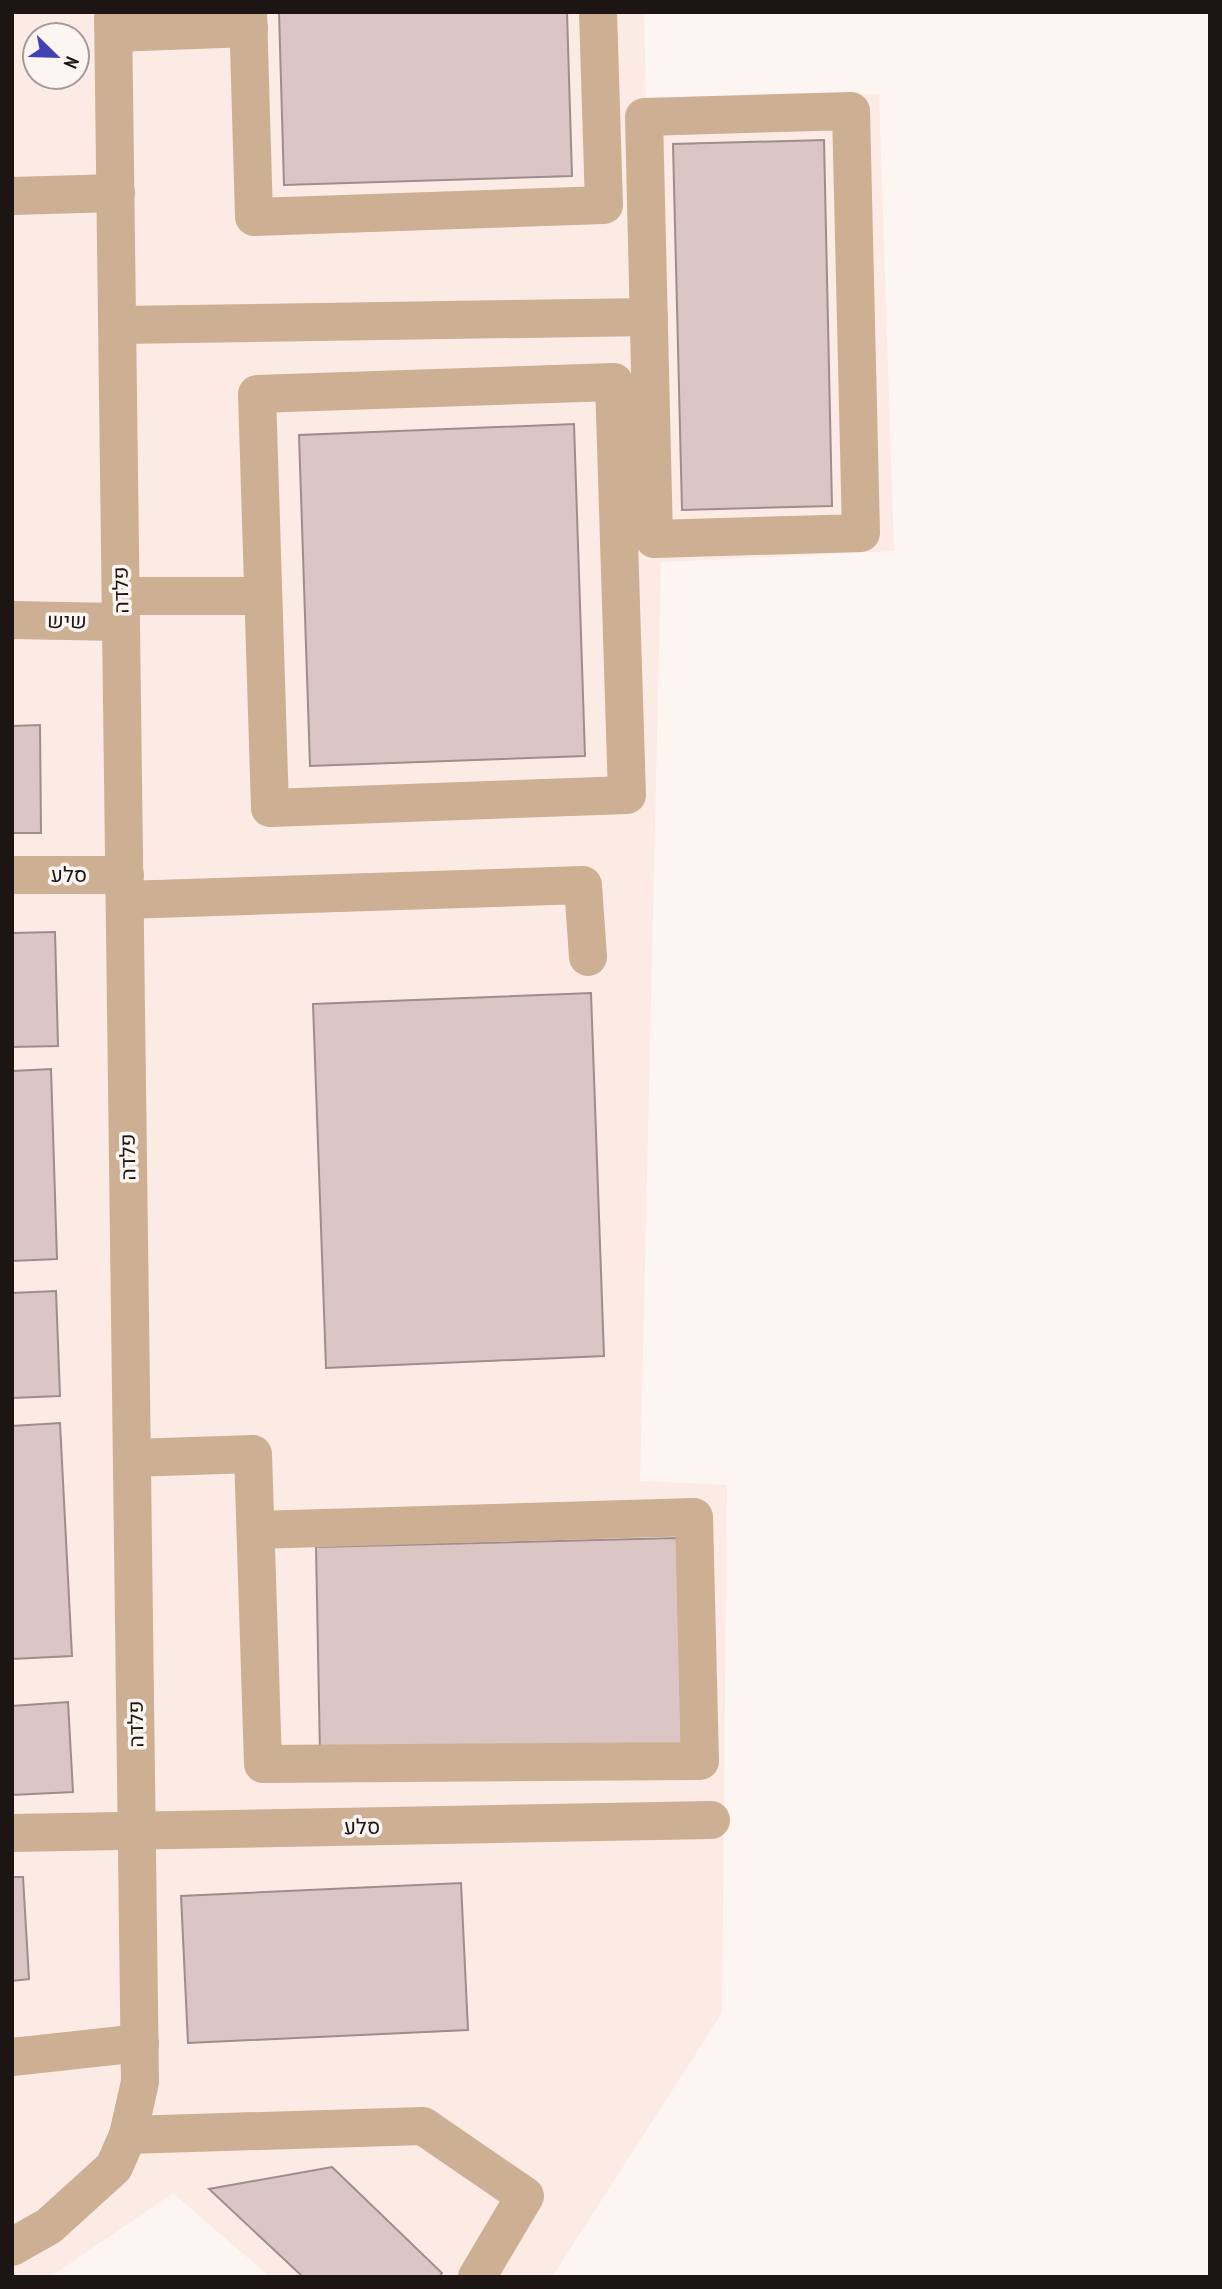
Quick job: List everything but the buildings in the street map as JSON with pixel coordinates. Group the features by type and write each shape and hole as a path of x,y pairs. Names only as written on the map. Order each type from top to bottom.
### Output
{"street":[{"path":"113,22 249,20 254,217 604,205 598,12"},
{"name":"פלדה","path":"12,2247 49,2226 114,2167 128,2135 140,2082 113,22"},
{"path":"851,111 861,533 654,539 649,317 644,117 851,111"},
{"path":"12,196 116,193"},
{"path":"118,325 649,317"},
{"path":"614,382 627,795 270,808 263,596 257,394 614,382"},
{"name":"שיש","path":"12,620 263,596"},
{"name":"סלע","path":"12,875 125,888 583,885 588,957"},
{"path":"132,1458 253,1454 263,1764 700,1761 694,1517 256,1530"},
{"name":"סלע","path":"12,1833 711,1820"},
{"path":"12,2057 140,2043"},
{"path":"128,2135 423,2126 525,2196 477,2277"}],"shaded area":[{"path":"12,12 644,12 646,99 879,94 894,551 661,562 640,1481 727,1485 722,2013 552,2277 270,2277 173,2193 50,2277 12,2277"}]}
